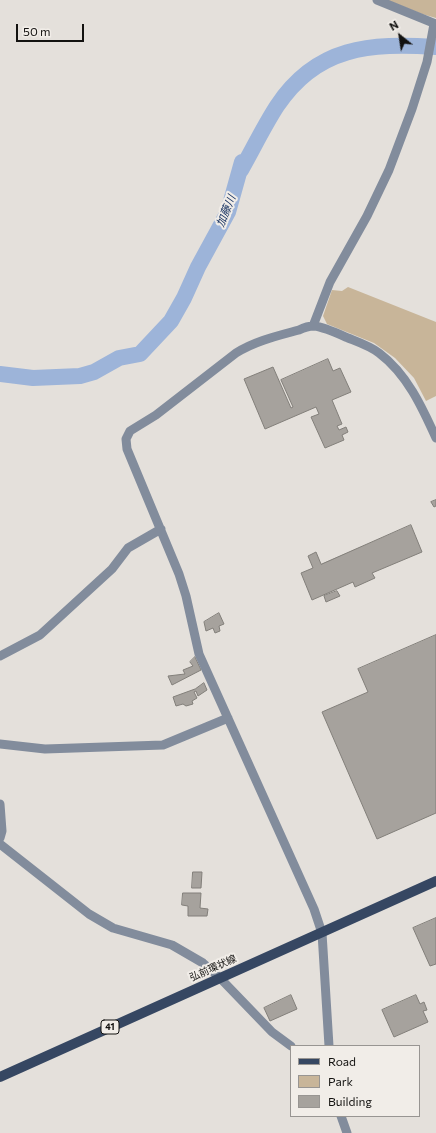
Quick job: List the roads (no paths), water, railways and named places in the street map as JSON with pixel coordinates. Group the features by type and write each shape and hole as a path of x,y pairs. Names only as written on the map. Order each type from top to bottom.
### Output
{"main road":[{"name":"弘前環状線","path":"0,1076 436,881"}],"street":[{"path":"313,326 330,282 367,216 389,170 412,109 435,24 377,0"},
{"path":"329,1045 322,933 314,909 199,654 186,596 179,574 127,449 126,439 130,431 156,415 241,349 280,335 313,326 337,333 360,343 378,352 391,363 403,376 412,390 426,415 436,438"},
{"path":"0,656 40,635 112,569 128,548 161,529"},
{"path":"0,744 45,749 163,744 228,718"},
{"path":"0,804 2,831 0,838"},
{"path":"0,844 89,914 112,928 172,945 185,951 203,963 220,978 272,1032 290,1045"},
{"path":"341,1117 347,1133"}],"waterway":[{"name":"加藤川","path":"0,374 33,378 80,376 94,372 119,358 140,354 171,321 228,212 242,162 241,170 272,114 293,86 309,71 327,60 347,52 389,46 436,47"}]}
